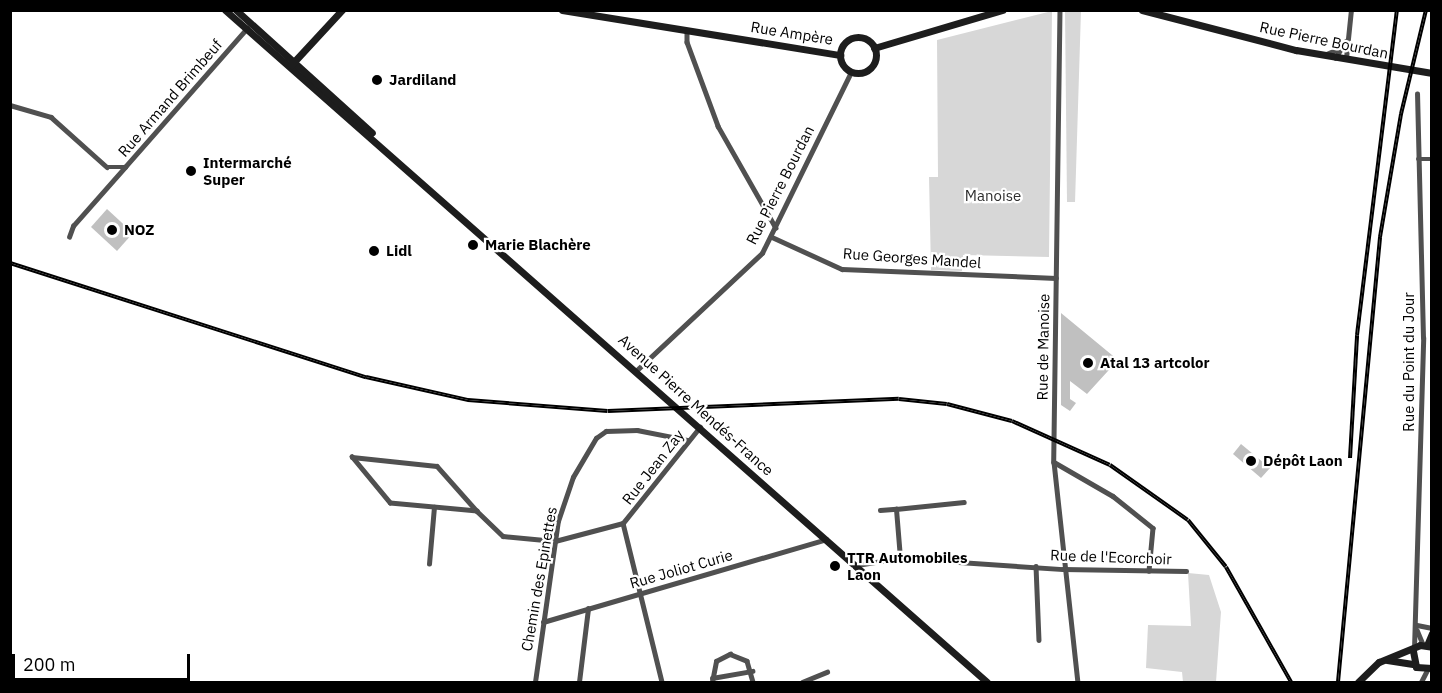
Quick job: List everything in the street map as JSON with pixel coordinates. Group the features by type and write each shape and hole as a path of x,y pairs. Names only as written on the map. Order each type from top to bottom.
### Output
{"main road":[{"name":"Avenue Pierre Mendés-France","path":"225,10 249,26 987,682"},
{"name":"Avenue Pierre Mendés-France","path":"236,10 249,26"},
{"path":"294,66 342,10"},
{"name":"Rue Ampère","path":"562,10 840,55"},
{"path":"874,48 871,68 851,72 840,55 844,44 856,38 874,48 1002,10"},
{"name":"Rue Pierre Bourdan","path":"1142,10 1323,56 1428,73"},
{"path":"1358,682 1368,669 1384,660 1427,645 1431,633"},
{"path":"1413,650 1413,664"},
{"path":"1384,660 1429,669"}],"street":[{"name":"Rue de Manoise","path":"1060,10 1054,462 1063,569 1078,682"},
{"path":"1346,61 1352,10"},
{"name":"Rue Armand Brimbeuf","path":"10,105 51,117 107,167 125,167 249,26"},
{"path":"687,30 687,42 718,126 776,228"},
{"path":"1335,58 1347,38"},
{"path":"1323,56 1343,46"},
{"name":"Rue Pierre Bourdan","path":"637,370 762,253 772,237 851,72"},
{"name":"Rue du Point du Jour","path":"1413,650 1417,628 1423,338 1417,94"},
{"path":"1418,159 1431,159"},
{"path":"69,237 73,226 125,167"},
{"name":"Rue Georges Mandel","path":"772,237 842,269 1056,278"},
{"path":"1423,338 1431,339"},
{"name":"Rue Jean Zay","path":"555,541 623,523 700,427"},
{"name":"Chemin des Epinettes","path":"534,682 555,541 573,477 600,433 637,430 688,440"},
{"path":"477,511 387,501 352,457 437,466 503,536 555,541"},
{"path":"1054,462 1113,495 1153,528 1149,571"},
{"path":"880,510 964,502"},
{"path":"429,564 434,507"},
{"path":"896,509 900,558"},
{"path":"623,523 644,593 662,682"},
{"name":"Rue Joliot Curie","path":"543,622 826,539"},
{"name":"Rue de l'Ecorchoir","path":"857,565 900,558 1063,569 1186,571"},
{"name":"Rue de l'Ecorchoir","path":"1036,566 1039,640"},
{"path":"579,682 588,609"},
{"path":"1417,628 1431,628"},
{"path":"1417,628 1427,645"},
{"path":"752,671 712,680 716,661 727,654 745,659 752,671 753,682"},
{"path":"1420,682 1429,669"},
{"path":"802,682 827,672"}],"green space":[{"name":"Manoise","path":"1052,11 1049,257 963,255 962,271 931,270 929,177 938,177 937,40"},
{"path":"1065,11 1081,11 1075,202 1067,202"},
{"path":"1188,573 1209,575 1221,612 1216,682 1183,682 1182,672 1146,668 1148,625 1191,626"}],"building":[{"name":"NOZ","path":"107,209 133,233 117,251 91,227"},
{"name":"Atal 13 artcolor","path":"1061,313 1118,360 1087,394 1070,381 1070,399 1076,403 1070,411 1061,405"},
{"name":"Dépôt Laon","path":"1241,444 1270,468 1261,478 1233,454"}],"railway":[{"path":"1350,458 1357,335 1397,10"},
{"path":"1338,682 1380,237 1401,114 1426,10"},
{"path":"10,263 366,377 468,400 608,411 899,399 947,404 1012,421 1110,465 1188,520 1226,567 1291,682"}],"place":[{"name":"Jardiland","path":"377,80"},
{"name":"Intermarché Super","path":"191,171"},
{"name":"NOZ","path":"112,230"},
{"name":"Marie Blachère","path":"473,245"},
{"name":"Lidl","path":"374,251"},
{"name":"Atal 13 artcolor","path":"1088,363"},
{"name":"Dépôt Laon","path":"1251,461"},
{"name":"TTR Automobiles Laon","path":"835,566"}]}
